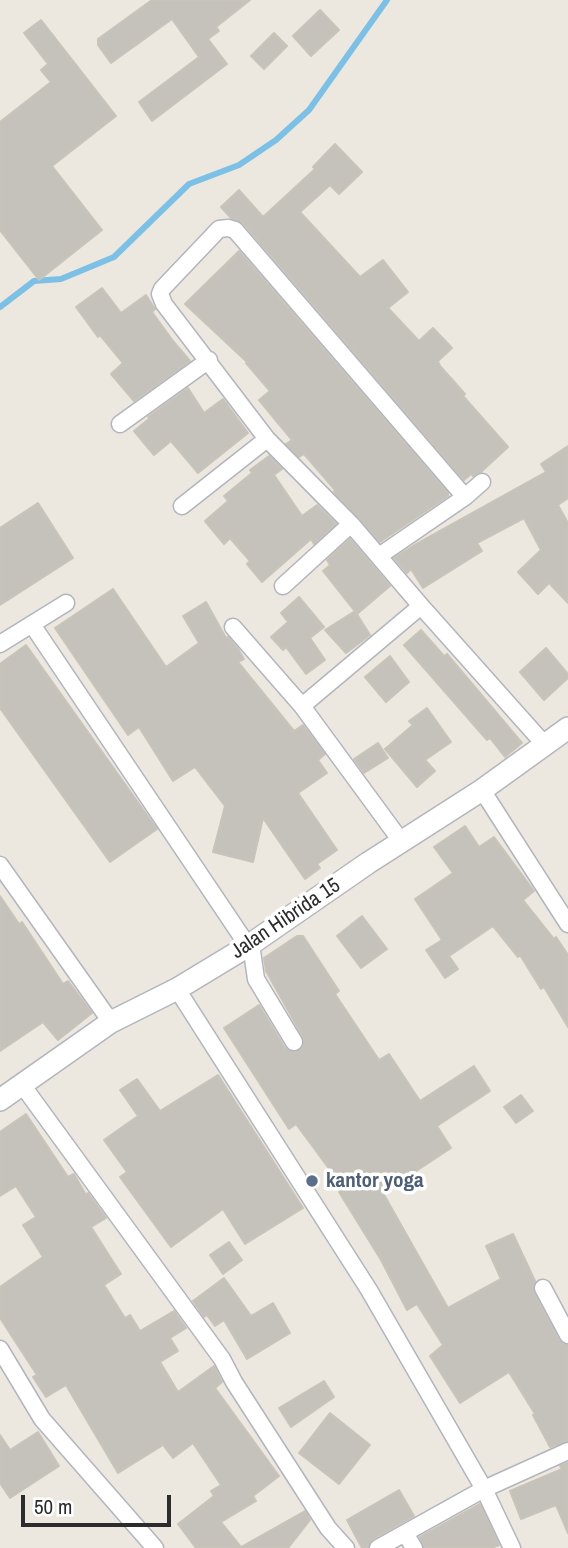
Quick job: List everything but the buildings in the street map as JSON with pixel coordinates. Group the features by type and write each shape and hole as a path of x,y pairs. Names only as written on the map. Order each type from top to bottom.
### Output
{"street":[{"path":"465,497 235,230 219,229 162,289 160,294 164,304 267,439 351,524 545,745"},
{"path":"120,424 209,360"},
{"path":"182,506 267,439"},
{"path":"379,556 465,497 482,482"},
{"path":"283,586 351,524"},
{"path":"0,644 33,626 66,603"},
{"path":"302,706 421,606"},
{"path":"33,626 249,945 256,979 294,1042"},
{"path":"233,627 302,706 401,841"},
{"name":"Jalan Hibrida 15","path":"0,1100 111,1022 177,989 249,945 401,841 482,790 568,728"},
{"path":"482,790 568,923"},
{"path":"0,865 111,1022"},
{"path":"177,989 369,1290 484,1489 512,1548"},
{"path":"23,1086 222,1359 328,1528 346,1548"},
{"path":"542,1288 568,1335"},
{"path":"0,1349 42,1419 155,1548"},
{"path":"378,1548 484,1489 568,1451"},
{"path":"405,1532 414,1548"}],"waterway":[{"path":"0,307 34,281 61,279 114,257 189,184 239,165 276,140 309,110 387,0"}],"place":[{"name":"kantor yoga","path":"312,1181"}]}
